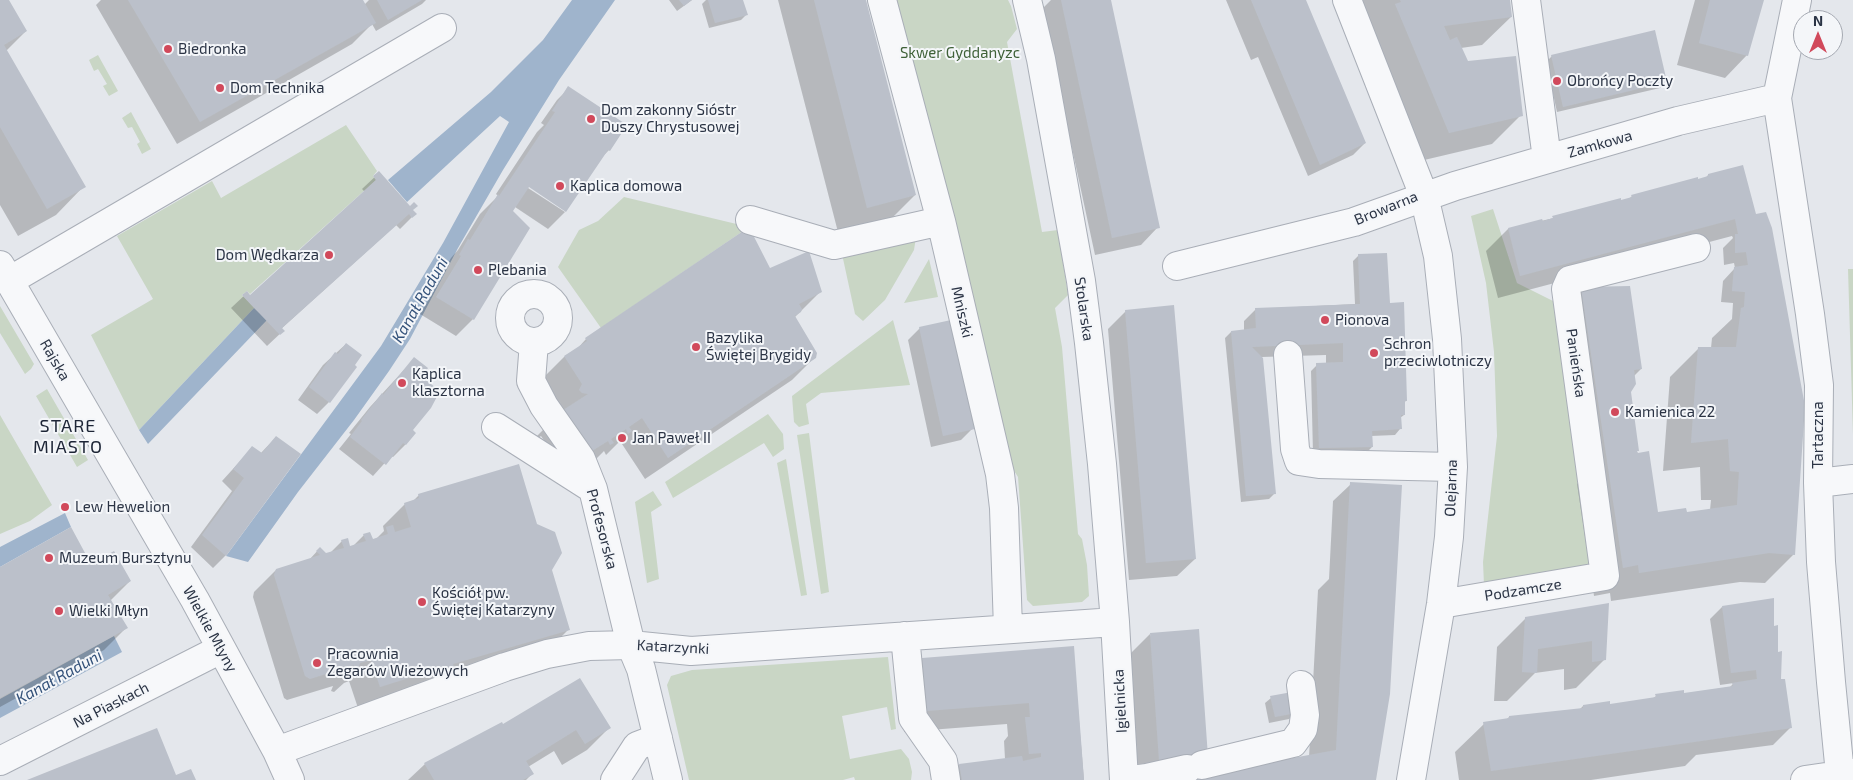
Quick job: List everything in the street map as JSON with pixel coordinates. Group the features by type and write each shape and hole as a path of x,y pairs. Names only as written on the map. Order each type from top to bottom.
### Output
{"street":[{"name":"Mniszki","path":"882,0 941,221 1000,474 1004,508 1008,629"},
{"name":"Stolarska","path":"1027,0 1041,59 1081,281 1102,464 1115,622"},
{"name":"Browarna","path":"1177,266 1354,222 1424,196 1347,0"},
{"path":"1526,0 1548,159"},
{"path":"1777,98 1797,0"},
{"path":"5,273 442,28"},
{"name":"Zamkowa","path":"1424,196 1678,121 1777,98"},
{"name":"Tartaczna","path":"1777,98 1818,384 1818,483 1823,582 1847,774"},
{"name":"Olejarna","path":"1411,780 1441,604 1449,537 1452,467 1447,339 1438,256 1424,196"},
{"path":"750,220 834,245 941,221"},
{"name":"Panieńska","path":"1605,576 1566,289 1570,280 1696,248"},
{"name":"Rajska","path":"5,273 110,455"},
{"name":"Profesorska","path":"534,342 532,381 554,422 581,459 593,489 631,645 641,669 668,780"},
{"path":"1288,355 1295,449 1299,461 1319,464 1452,467"},
{"path":"496,427 593,489"},
{"name":"Wielkie Młyny","path":"110,455 195,600 277,751 290,780"},
{"path":"1818,483 1853,479"},
{"name":"Podzamcze","path":"1441,604 1605,576"},
{"name":"Katarzynki","path":"277,751 505,667 547,654 589,646 631,645 691,651 1115,622"},
{"name":"Igielnicka","path":"1115,622 1124,780"},
{"path":"905,636 913,718 942,761 946,780"},
{"name":"Na Piaskach","path":"0,762 221,649"},
{"path":"1132,780 1293,743 1302,729 1305,715 1301,685"},
{"path":"615,780 637,746 658,738"},
{"path":"1805,780 1847,774"}],"green space":[{"name":"Skwer Gyddanyzc","path":"897,0 1008,0 1011,6 1017,29 1007,42 1042,232 1058,230 1068,295 1055,308 1062,347 1078,534 1082,539 1087,565 1089,596 1082,602 1033,606 1027,600 1018,477 1011,466 961,246"},
{"path":"98,55 118,91 109,96 103,86 107,84 98,69 94,71 89,60"},
{"path":"131,112 151,149 142,154 137,144 140,142 132,127 128,128 122,118"},
{"path":"346,125 377,171 373,176 376,180 250,294 247,291 242,295 254,308 139,430 91,335 153,299 117,236 212,181 221,198"},
{"path":"624,197 749,227 601,328 558,267 579,230 598,221"},
{"path":"1493,209 1517,283 1557,303 1591,566 1484,585 1483,562 1497,436 1494,352 1486,283 1471,216"},
{"path":"916,237 914,250 885,300 863,321 855,314 842,254"},
{"path":"929,259 938,297 904,303"},
{"path":"1848,269 1853,269 1853,435"},
{"path":"0,306 34,364 25,374 0,333"},
{"path":"893,320 910,385 821,393 806,404 809,424 799,427 794,422 792,396"},
{"path":"47,389 88,460 77,467 36,396"},
{"path":"768,414 783,434 784,449 773,457 764,443 673,498 665,482"},
{"path":"0,415 52,505 30,521 0,534"},
{"path":"809,433 829,592 821,594 797,435"},
{"path":"786,459 807,595 801,596 777,463"},
{"path":"653,491 662,505 651,512 659,579 647,583 635,502"},
{"path":"888,657 896,729 891,730 887,707 842,716 850,759 901,749 909,759 912,772 911,780 855,780 854,777 843,780 689,780 667,685 671,676 692,670"}],"water":[{"name":"Kanał Raduni","path":"572,0 615,0 559,80 503,170 458,248 410,339 389,371 248,562 226,556 381,346 443,243 509,122 500,116 407,202 388,180 491,92 543,40"},
{"path":"254,308 267,320 148,444 139,430"},
{"path":"65,513 71,527 0,567 0,547"},
{"name":"Kanał Raduni","path":"114,636 122,652 0,718 0,699"}],"building":[{"path":"0,0 9,0 27,31 4,45 86,187 47,209 0,127"},
{"name":"Dom Technika","path":"128,0 363,0 376,23 200,122"},
{"path":"377,0 422,0 388,20"},
{"path":"679,0 692,0 684,6"},
{"path":"708,0 743,0 748,15 715,23"},
{"path":"814,0 866,0 916,195 867,208"},
{"path":"1061,0 1111,0 1160,228 1112,238"},
{"path":"1251,0 1306,0 1366,143 1320,165"},
{"path":"1400,0 1510,0 1512,17 1444,26 1450,40 1457,37 1468,61 1516,56 1523,116 1449,133 1395,4 1401,2"},
{"path":"1710,0 1764,0 1748,56 1699,43"},
{"path":"1655,30 1667,82 1563,107 1551,55"},
{"path":"568,86 627,125 566,212 529,187 513,211 530,228 474,320 436,297 461,256 459,255 468,239 470,240 498,194 499,196 555,112 552,111"},
{"path":"1743,165 1756,214 1766,212 1772,228 1805,406 1795,555 1769,553 1639,573 1638,565 1623,568 1581,287 1630,286 1642,369 1634,370 1636,384 1631,392 1639,451 1637,451 1638,453 1649,451 1658,512 1686,508 1687,512 1737,505 1739,472 1730,471 1728,439 1691,443 1698,347 1736,347 1741,308 1744,307 1745,292 1732,291 1734,267 1748,265 1746,252 1735,253 1735,234 1738,234 1735,219 1520,276 1508,228 1542,219 1543,221 1553,218 1552,216 1621,198 1621,200 1632,197 1631,195 1698,177 1698,179 1708,176 1708,174"},
{"name":"Dom Wędkarza","path":"379,171 410,206 414,202 418,206 413,210 417,214 412,218 409,214 282,328 285,331 280,335 242,295 247,291 250,295 376,180 373,176"},
{"name":"Bazylika Świętej Brygidy","path":"749,227 770,268 809,251 822,292 799,304 802,309 801,312 795,316 817,353 816,358 668,458 642,418 629,427 632,431 628,434 626,429 611,439 614,443 610,445 608,441 592,451 557,414 588,394 582,393 579,390 582,384 564,356 587,341 585,338"},
{"path":"1387,253 1390,303 1404,302 1407,401 1405,401 1405,415 1401,415 1402,429 1372,431 1373,447 1319,448 1316,363 1343,362 1343,343 1252,347 1263,358 1276,494 1246,496 1231,331 1256,328 1255,308 1360,304 1358,254"},
{"path":"1174,305 1196,559 1146,563 1125,310"},
{"path":"951,320 975,429 943,436 919,327"},
{"path":"346,343 362,355 355,365 357,367 330,403 309,387 335,352 338,354"},
{"path":"414,357 428,368 422,377 440,391 431,408 413,430 416,433 406,445 403,443 386,465 350,437 382,393 383,395"},
{"path":"276,436 301,454 226,556 202,535 244,478 233,469 252,446 262,453"},
{"name":"Kościół pw. Świętej Katarzyny","path":"519,464 537,524 555,532 562,553 552,570 570,630 453,664 454,667 429,675 428,672 380,687 371,660 360,663 357,671 353,669 354,665 310,679 305,676 274,575 276,569 320,555 316,551 320,547 326,553 344,548 341,540 348,538 350,546 366,541 363,534 370,532 373,539 388,534 386,527 393,525 395,532 411,527 404,503 419,498 418,494"},
{"path":"1350,482 1402,485 1390,694 1376,780 1189,780 1184,759 1159,760 1150,633 1199,629 1208,757 1260,764 1336,750"},
{"name":"Wielki Młyn","path":"71,527 91,564 114,551 131,581 108,595 128,628 0,698 0,567"},
{"path":"1774,598 1774,626 1778,625 1778,652 1782,651 1781,679 1785,679 1792,728 1491,771 1483,722 1509,718 1509,716 1583,708 1583,705 1610,701 1610,704 1656,697 1655,694 1684,690 1684,693 1733,686 1732,683 1757,679 1756,670 1731,673 1722,606"},
{"path":"1609,603 1606,660 1592,662 1592,641 1538,649 1537,673 1522,672 1525,617"},
{"path":"1074,646 1084,780 962,780 959,764 1022,756 1023,761 1041,757 1041,753 1029,754 1025,717 1030,717 1029,703 926,711 922,658"},
{"path":"580,678 611,728 585,744 576,730 526,761 534,774 523,780 434,780 424,763 502,722 503,724"},
{"path":"1292,692 1296,713 1275,717 1270,696"},
{"path":"157,728 176,775 191,769 196,780 27,780"}],"place":[{"name":"Biedronka","path":"168,49"},
{"name":"Obrońcy Poczty","path":"1557,81"},
{"name":"Dom Technika","path":"220,88"},
{"name":"Dom zakonny Sióstr Duszy Chrystusowej","path":"591,119"},
{"name":"Kaplica domowa","path":"560,186"},
{"name":"Dom Wędkarza","path":"329,255"},
{"name":"Plebania","path":"478,270"},
{"name":"Pionova","path":"1325,320"},
{"name":"Bazylika Świętej Brygidy","path":"696,347"},
{"name":"Schron przeciwlotniczy","path":"1374,353"},
{"name":"Kaplica klasztorna","path":"402,383"},
{"name":"Kamienica 22","path":"1615,412"},
{"name":"Jan Paweł II","path":"622,438"},
{"name":"Lew Hewelion","path":"65,507"},
{"name":"Muzeum Bursztynu","path":"49,558"},
{"name":"Kościół pw. Świętej Katarzyny","path":"422,602"},
{"name":"Wielki Młyn","path":"59,611"},
{"name":"Pracownia Zegarów Wieżowych","path":"317,663"}],"district":[{"name":"STARE MIASTO","path":"68,436"}]}
